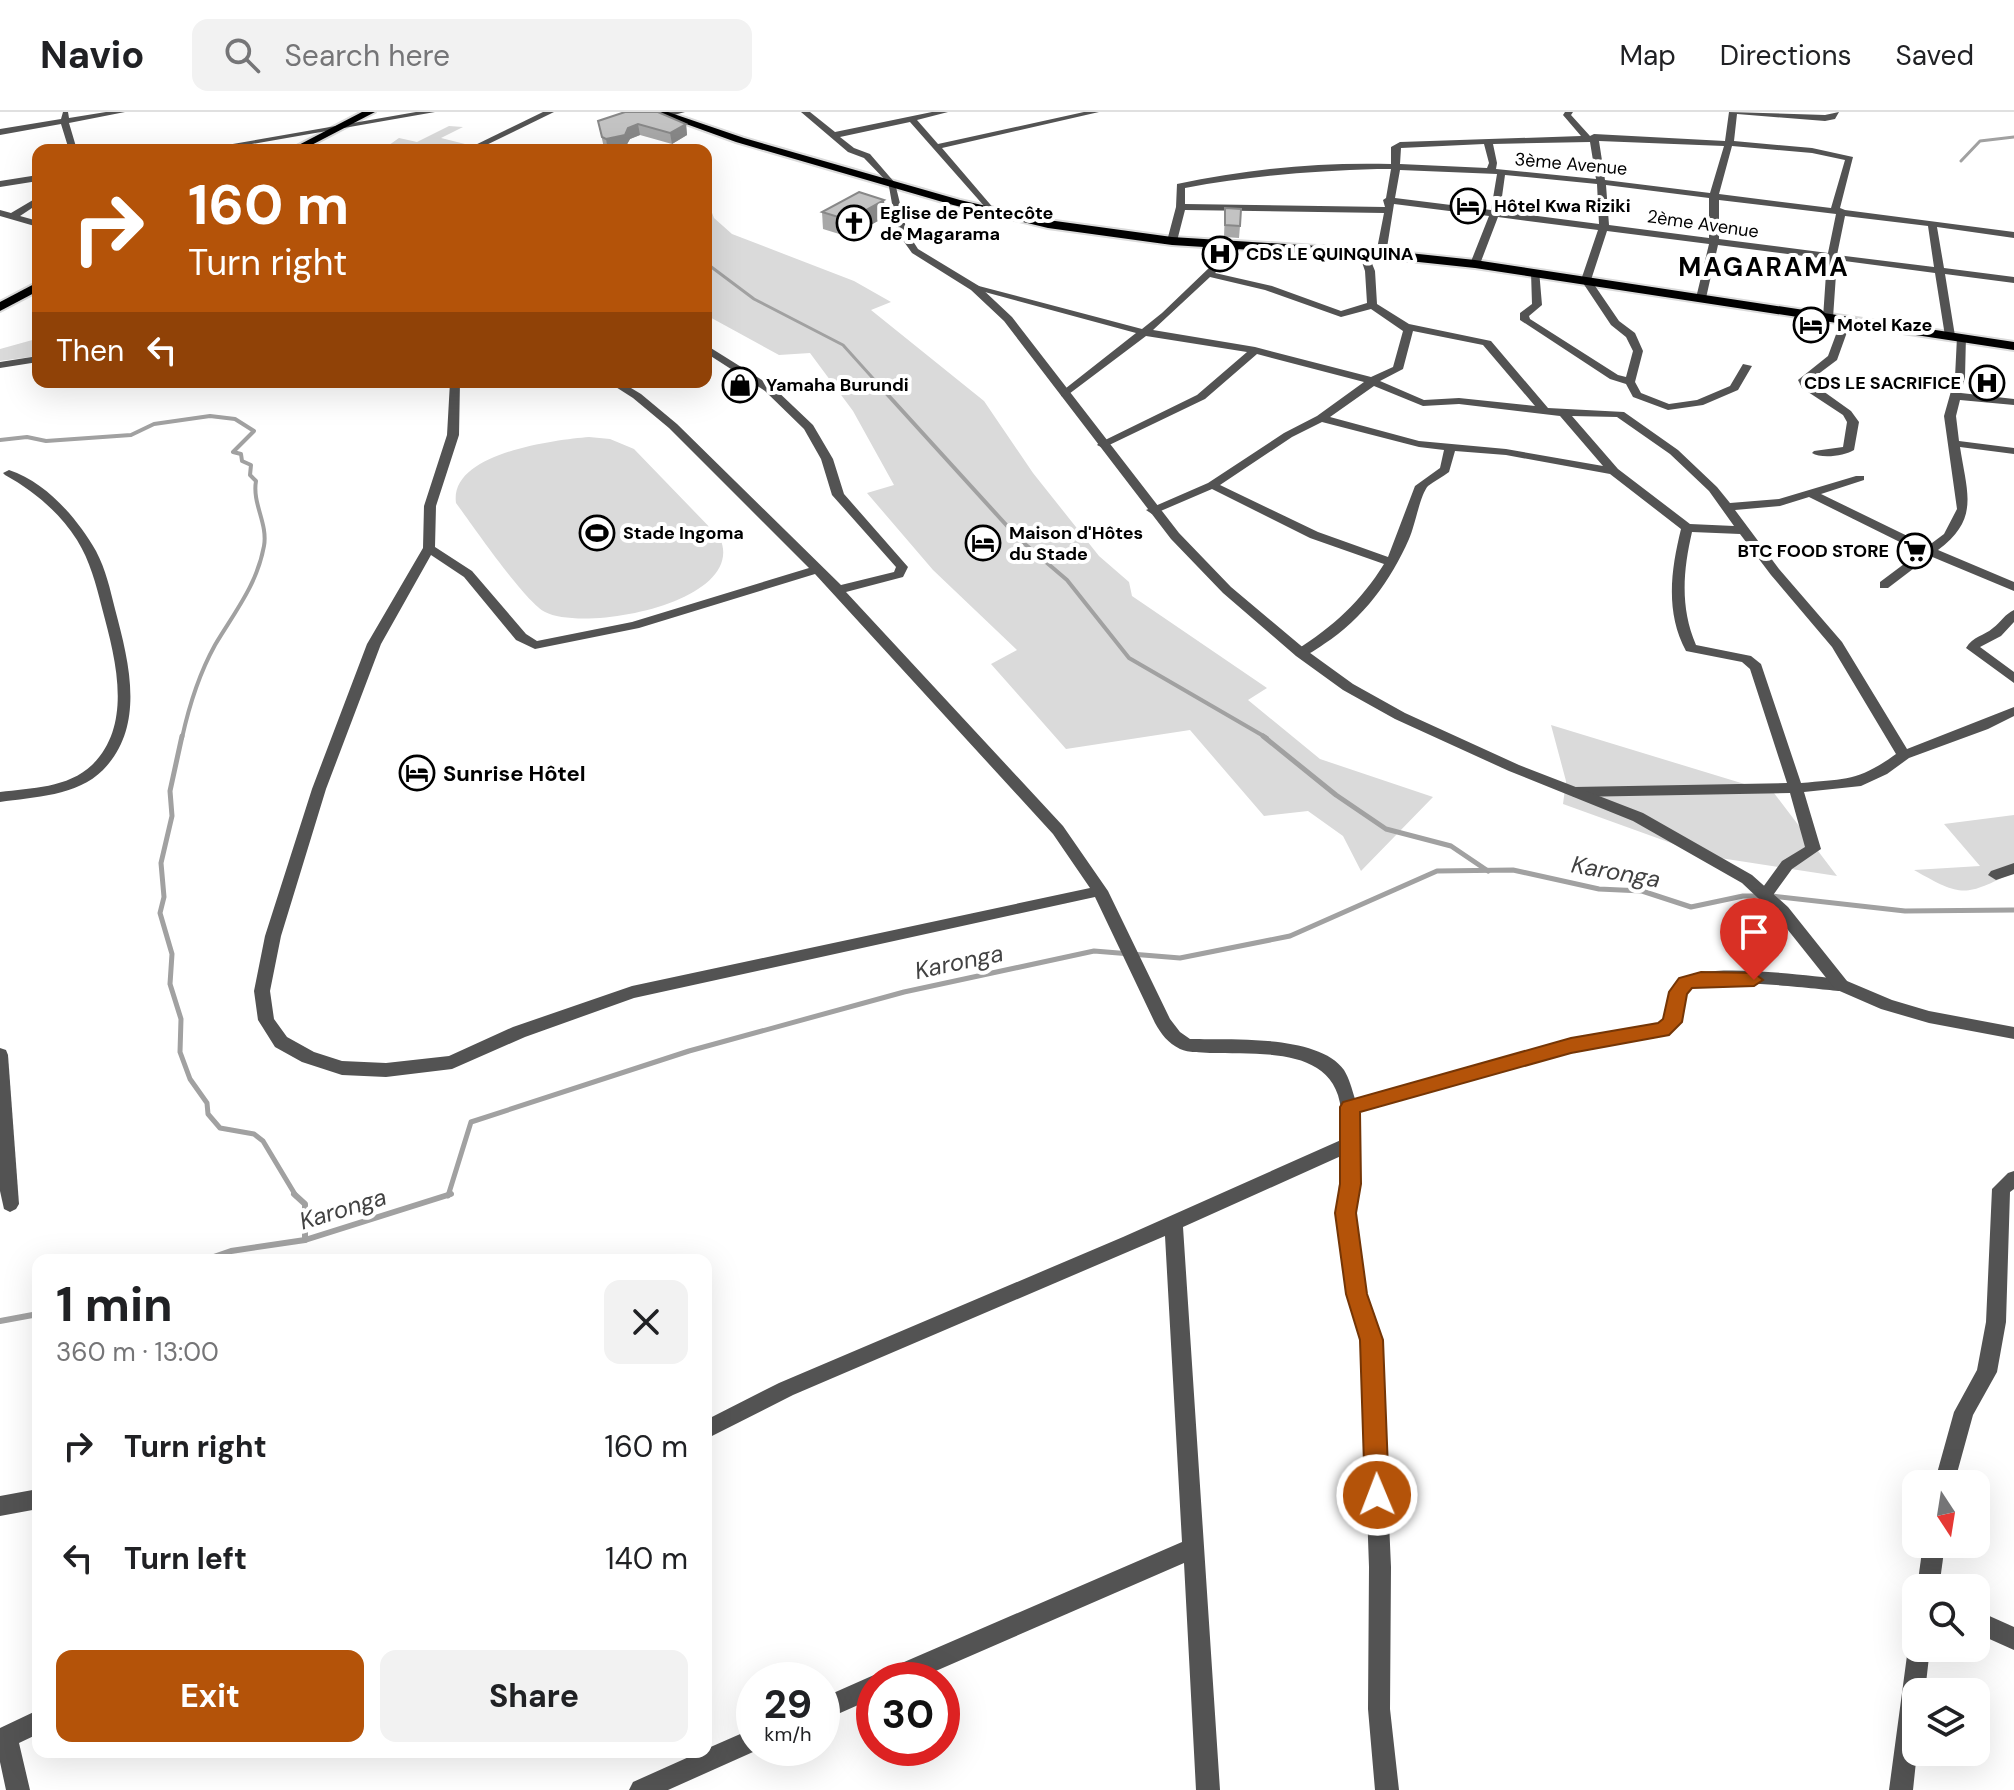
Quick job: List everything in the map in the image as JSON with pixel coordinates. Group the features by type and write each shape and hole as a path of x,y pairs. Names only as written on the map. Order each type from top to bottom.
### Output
{"main road":[{"path":"306,144 370,112"},
{"path":"660,114 992,212 1072,228 1172,241 1381,254 1475,264 2014,346"},
{"path":"0,307 32,289"}],"street":[{"path":"0,132 65,116 121,112"},
{"path":"238,144 431,112"},
{"path":"482,144 550,112"},
{"path":"660,114 681,112"},
{"path":"805,112 851,150 867,156 891,183 902,232 915,251 975,288 1008,319 1152,510 1227,590 1301,653 1348,687 1400,716 1638,817 1747,879 1766,894 1841,985"},
{"path":"835,135 944,112"},
{"path":"936,147 1095,112"},
{"path":"1568,112 1590,137 1601,181 1604,226 1586,280 1615,323 1631,335 1638,351 1630,382 1637,395 1668,407 1709,400 1734,388 1747,366"},
{"path":"1701,298 1714,241 1714,196 1736,112 1834,114"},
{"path":"65,116 65,130 71,144"},
{"path":"912,119 992,212"},
{"path":"1381,254 1397,145 1590,137 1729,143 1846,158 1850,161 1838,211 1828,318"},
{"path":"1475,264 1495,212 1496,173 1488,141"},
{"name":"3ème Avenue","path":"1172,241 1181,207 1178,188 1182,185 1328,167 1496,173 1601,181 2014,235"},
{"path":"0,184 32,179"},
{"path":"12,217 32,204"},
{"name":"2ème Avenue","path":"1181,207 1387,205 1495,212 2014,280"},
{"path":"0,213 32,222"},
{"path":"1884,585 1949,536 1963,509 1950,416 1956,396 1956,336 1932,224"},
{"path":"1065,394 1163,317 1238,245"},
{"path":"1364,253 1370,271 1372,305"},
{"path":"1536,272 1537,305 1524,315 1525,320 1614,377 1630,382"},
{"path":"1208,274 1268,288 1341,314 1372,305 1406,326 1487,343 1543,409"},
{"path":"975,288 1143,332 1255,350 1372,381 1423,403 1459,401 1563,413 1620,414 1674,452 1727,507 1837,645 1904,755"},
{"path":"1163,317 1199,341"},
{"path":"1818,453 1848,450 1853,422 1847,413 1806,386 1803,380 1833,358 1846,321"},
{"path":"1152,510 1212,485 1288,435 1321,418 1372,381 1400,367 1404,355 1402,345 1408,331 1406,326"},
{"path":"1103,445 1201,397 1255,350"},
{"path":"712,352 769,389 809,427 827,459 838,495 902,567 899,574 838,590"},
{"path":"0,365 32,360"},
{"path":"455,388 453,435 430,506 429,548 374,644 319,789 273,936 262,991 266,1020 281,1042 308,1057 342,1068 386,1070 452,1062 519,1032 632,992 1100,891"},
{"path":"623,388 673,426 838,590 1033,801 1082,862 1100,891 1163,1023 1174,1037 1187,1045 1210,1048 1244,1047 1303,1053 1324,1062 1337,1073 1350,1107 1350,1184 1346,1213 1356,1294 1371,1340 1380,1567 1379,1709 1387,1790"},
{"path":"1620,414 1637,395"},
{"path":"1956,396 2014,402"},
{"path":"1563,413 1614,471 1687,528 1743,530"},
{"path":"1321,418 1390,437 1506,452 1614,471"},
{"path":"1952,443 2014,451"},
{"path":"1301,653 1354,615 1380,583 1414,512 1421,486 1445,470 1450,447"},
{"path":"0,797 67,785 96,769 119,732 125,686 119,649 96,564 56,508 35,488 9,473"},
{"path":"1727,507 1780,502 1860,478"},
{"path":"1212,485 1314,535 1392,563"},
{"path":"1812,494 1931,552 2014,587"},
{"path":"1687,528 1677,569 1676,595 1689,644 1698,652 1746,659 1756,667 1813,849 1787,865 1766,894"},
{"path":"429,548 468,574 527,643 535,645 634,625 816,570"},
{"path":"2014,614 1996,633 1976,642 1973,648 2014,679"},
{"path":"1574,792 1796,788 1856,783 1882,771 1904,755 1983,726 2014,711"},
{"path":"1996,875 2014,868"},
{"path":"1350,1107 1571,1045 1663,1030 1672,1022 1678,992 1685,983 1701,979 1841,985 1887,1005 2014,1033"},
{"path":"0,1055 10,1204"},
{"path":"712,1427 786,1389 1174,1224 1350,1144"},
{"path":"1948,1470 1964,1412 1987,1372 1996,1322 2001,1189 2014,1178"},
{"path":"1174,1224 1208,1790"},
{"path":"0,1506 32,1500"},
{"path":"930,1662 1195,1547"},
{"path":"1990,1628 2014,1639"},
{"path":"1901,1790 1917,1662"},
{"path":"18,1790 3,1739 32,1725"},
{"path":"641,1790 736,1748"}],"shaded area":[{"path":"449,126 463,127 441,138 465,144 390,144 399,138 417,142"},
{"path":"712,213 732,234 854,281 891,302 871,310 984,401 1033,473 1099,556 1129,582 1132,596 1267,688 1248,700 1320,759 1433,797 1361,871 1343,836 1308,811 1264,816 1190,730 1066,749 991,664 1017,650 933,570 867,493 894,485 853,411 810,353 779,355 712,318"},
{"path":"32,340 32,357 0,361 0,349"},
{"name":"Stade Ingoma","path":"589,437 610,439 634,449 720,538 722,560 710,580 688,595 658,607 626,615 594,618 565,617 545,612 525,594 456,503 458,486 469,472 507,452"},
{"path":"1551,725 1774,793 1837,876 1707,856 1563,804 1566,781"},
{"path":"2014,815 2014,872 1985,886 1964,890 1943,886 1914,870 1980,866 1944,824"}],"building":[{"path":"625,112 658,112 686,124 670,133 638,124 628,128 625,135 602,137 598,121"},
{"path":"859,192 884,200 848,220 822,212"},
{"path":"1225,208 1241,209 1240,226 1225,225"}],"waterway":[{"path":"1961,161 1980,141 2014,137"},
{"path":"712,268 754,299 843,345 879,385"},
{"path":"877,383 1019,539 1067,580 1129,658 1267,738"},
{"path":"0,440 27,437 46,441 131,435 154,424 210,416 235,419 254,431 233,452 241,454 242,461 251,465 250,475 256,481 256,498 265,538 261,560 250,586 204,667 182,738"},
{"path":"182,736 170,791 172,816 161,863 164,897 160,913 172,954 170,984 181,1019 180,1052 190,1079 207,1103 208,1114 220,1128 254,1134 263,1141 296,1196"},
{"path":"1263,736 1336,795 1386,829 1451,846 1487,870"},
{"name":"Karonga","path":"448,1195 471,1122 689,1051 904,992 1094,951 1180,958 1290,936 1437,871 1487,870"},
{"name":"Karonga","path":"1487,870 1513,870 1599,889 1642,891 1691,907 1743,896 1762,896"},
{"name":"Karonga","path":"1772,896 1905,911 2014,910"},
{"name":"Karonga","path":"305,1240 448,1195"},
{"path":"296,1196 305,1204 305,1240"},
{"name":"Karonga","path":"222,1254 305,1240"},
{"name":"Karonga","path":"0,1321 32,1315"}],"place":[{"name":"Hôtel Kwa Riziki","path":"1468,206"},
{"name":"Eglise de Pentecôte de Magarama","path":"854,223"},
{"name":"CDS LE QUINQUINA","path":"1220,254"},
{"name":"Motel Kaze","path":"1811,325"},
{"name":"CDS LE SACRIFICE","path":"1987,383"},
{"name":"Yamaha Burundi","path":"740,385"},
{"name":"Stade Ingoma","path":"597,533"},
{"name":"Maison d'Hôtes du Stade","path":"983,543"},
{"name":"BTC FOOD STORE","path":"1915,551"},
{"name":"Sunrise Hôtel","path":"417,773"}],"district":[{"name":"MAGARAMA","path":"1764,267"}],"route":[{"path":"1377,1495 1371,1340 1356,1294 1346,1213 1350,1184 1350,1107 1571,1045 1663,1030 1672,1022 1678,992 1685,983 1701,979 1754,980"}]}
